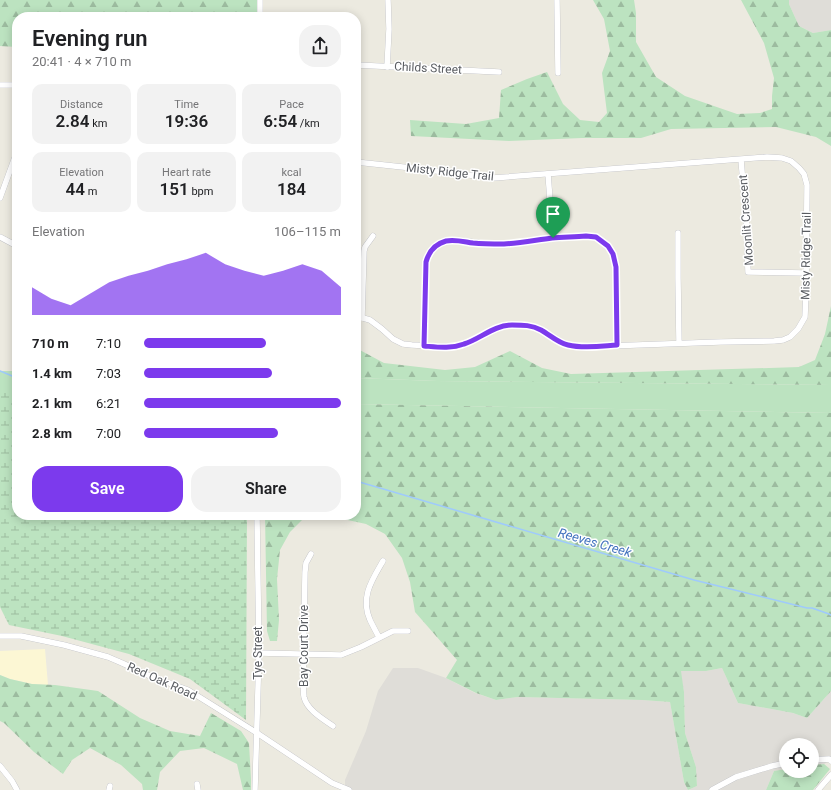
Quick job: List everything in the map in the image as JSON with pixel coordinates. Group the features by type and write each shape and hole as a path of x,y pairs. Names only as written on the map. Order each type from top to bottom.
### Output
{"street":[{"path":"260,0 260,12"},
{"path":"387,67 389,29 388,0"},
{"path":"557,0 558,73"},
{"name":"Childs Street","path":"361,65 500,72"},
{"path":"0,85 12,85"},
{"name":"Misty Ridge Trail","path":"361,163 493,178 767,157 782,158 791,161 804,174 807,185 805,317 798,329 790,337 783,340 581,347 567,345 528,325 509,325 496,328 477,339 454,347 424,346 403,344 393,339 370,320 361,318"},
{"name":"Moonlit Crescent","path":"742,160 748,272 806,273"},
{"path":"0,198 12,165"},
{"path":"548,174 553,238"},
{"path":"678,233 679,343"},
{"path":"361,291 364,251 365,247 373,236"},
{"path":"424,346 426,262 428,255 437,245 446,241 454,240 487,244 504,244 553,238 586,236 596,237 608,246 613,254 616,267 617,345"},
{"path":"0,237 12,243"},
{"name":"Tye Street","path":"255,790 259,653 257,520"},
{"name":"Bay Court Drive","path":"311,554 306,563 305,572 304,698 316,714 332,726"},
{"path":"379,637 368,615 366,596 369,587 383,561"},
{"path":"259,653 341,655 393,631 408,631"},
{"name":"Red Oak Road","path":"0,636 21,636 64,645 122,663 150,676 188,690 257,733 332,783 349,790"},
{"path":"819,760 829,759 831,761"},
{"path":"712,790 736,777 779,765"},
{"path":"0,766 17,790"},
{"path":"818,790 831,775"},
{"path":"197,784 198,790"}],"shaded area":[{"path":"789,0 831,0 831,30 813,33 799,26 789,4"},
{"path":"45,649 48,685 32,684 0,675 0,651"},
{"path":"393,668 418,668 446,678 475,693 496,700 518,697 670,702 684,782 688,790 345,790 345,780 366,731 378,691"},
{"path":"722,668 738,703 793,713 807,718 831,691 831,760 824,764 819,764 819,738 779,738 779,770 774,771 766,790 688,790 697,786 696,767 685,733 684,692 680,671 706,671"}],"green space":[{"path":"0,0 258,0 257,12 12,12 12,47 0,46"},
{"path":"593,0 634,0 636,13 636,42 656,77 685,96 737,114 760,113 772,109 774,78 764,43 741,0 789,0 789,4 799,26 813,33 831,30 831,146 816,137 776,127 671,129 641,138 582,138 509,141 411,136 410,120 466,124 499,118 501,90 547,72 563,104 580,120 599,122 607,113 602,73 610,51 604,19"},
{"path":"831,306 831,385 437,381 361,378 361,351 384,363 445,370 475,367 510,351 542,368 571,374 799,367 815,360 825,334"},
{"path":"0,371 12,371 12,393 0,393"},
{"path":"361,378 437,381 831,385 831,413 361,404"},
{"path":"0,393 12,393 12,520 247,520 246,720 190,679 129,654 62,636 9,625 0,607"},
{"path":"361,404 831,413 831,691 807,718 793,713 738,703 722,668 706,671 681,671 684,692 685,733 696,767 697,786 688,790 684,782 670,702 518,697 496,700 476,693 446,678 457,660 415,612 410,582 402,558 385,534 366,524 348,520 361,520"},
{"path":"265,520 302,520 290,532 280,550 277,579 279,620 277,641 270,641 267,631"},
{"path":"0,675 32,684 55,685 98,691 140,718 170,731 200,736 211,713 241,731 249,743 251,790 243,790 237,764 204,748 180,751 160,772 157,790 143,790 142,784 121,765 90,748 72,760 63,774 34,752 4,723 0,721"},
{"path":"819,764 824,764 830,769 813,790 766,790 774,771 779,770 779,778 819,778"}],"waterway":[{"name":"Reeves Creek","path":"0,371 12,376"},
{"name":"Reeves Creek","path":"361,482 694,580 812,608 831,615"}],"route":[{"path":"586,236 596,237 608,246 613,254 616,267 617,345 581,347 567,345 528,325 509,325 496,328 477,339 454,347 424,346 426,262 432,249 446,241 454,240 487,244 504,244 553,238 586,236"}]}
